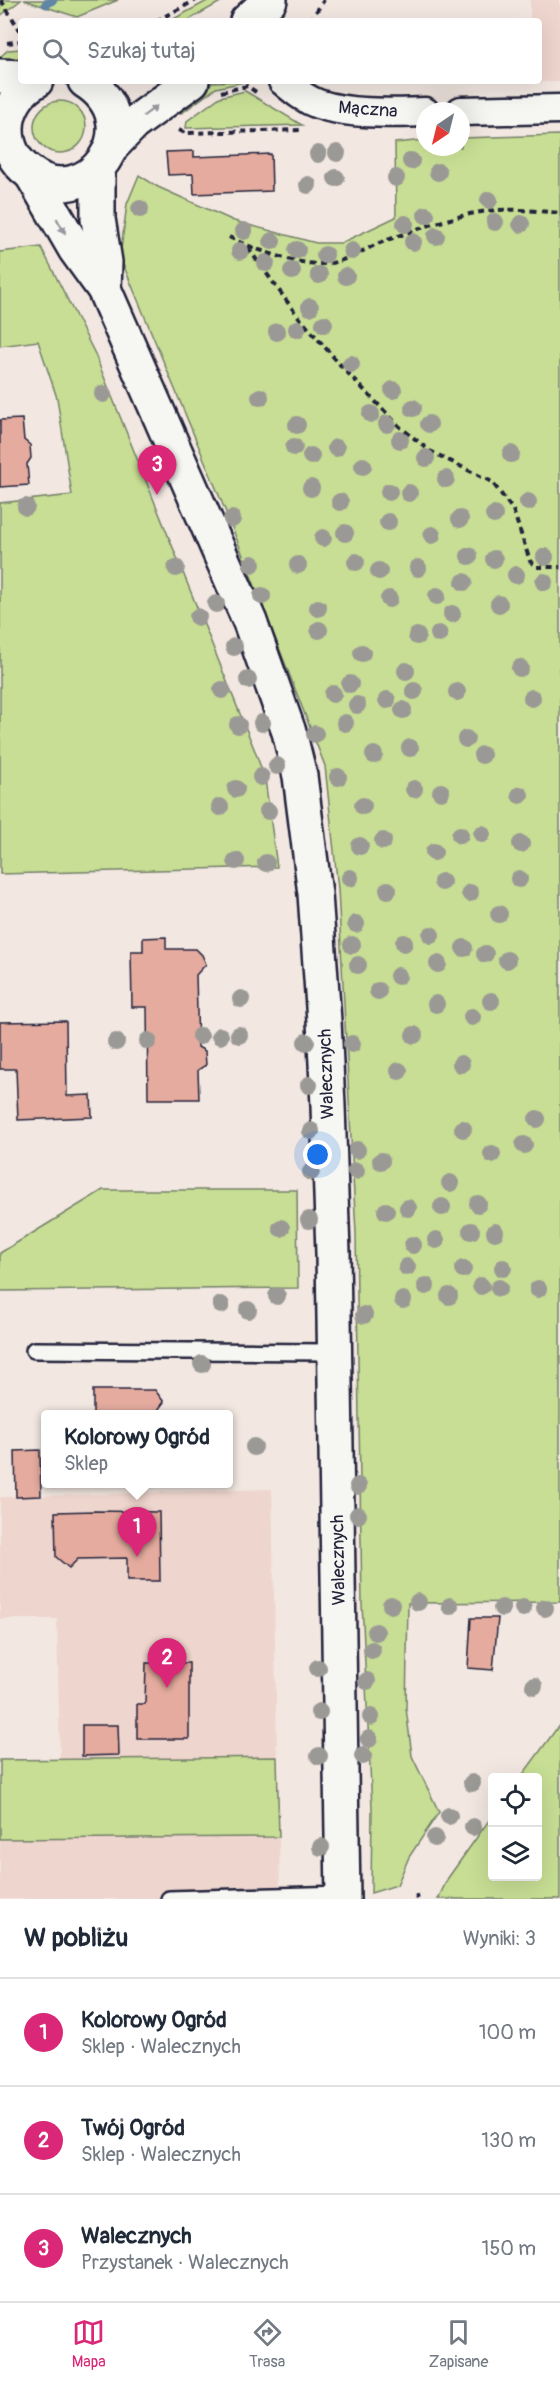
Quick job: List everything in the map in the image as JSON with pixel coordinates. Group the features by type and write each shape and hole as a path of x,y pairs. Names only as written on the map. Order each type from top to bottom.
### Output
{"street":[{"path":"249,18 270,0"},
{"path":"0,76 18,77"},
{"path":"4,136 9,113 15,100 32,84"},
{"name":"Walecznych","path":"90,84 98,90 111,110 115,132 105,157 98,219 105,262 104,289"},
{"path":"32,175 45,181 59,183 73,182 87,177 133,124 188,84"},
{"name":"Mączna","path":"287,84 303,97 334,108 416,112"},
{"path":"470,111 560,109"},
{"name":"Walecznych","path":"4,136 12,153 21,166 32,175 75,249 104,289 250,622 289,732 300,776 315,894 324,1021 335,1352 343,1897"}],"lane":[{"path":"34,1350 335,1352"},
{"path":"169,1899 343,1897"}],"path":[{"path":"1,0 18,27"},
{"path":"162,18 196,0"},
{"path":"312,18 324,0"},
{"path":"171,125 185,133 313,129"},
{"path":"229,237 248,248 321,264 341,260 385,241 443,222 485,212 520,210 560,213"},
{"path":"248,248 297,315 343,368 399,426 430,451 492,482 513,510 530,561 537,567 560,567"}],"shaded area":[{"path":"530,0 560,0 560,82 542,82 542,18 530,18"},
{"path":"272,1489 277,1757 60,1759 57,1619 0,1619 0,1497"},
{"path":"279,1837 280,1899 0,1899 0,1839"}],"green space":[{"path":"0,0 21,0 0,16"},
{"path":"24,0 118,0 77,17"},
{"path":"209,0 224,0 192,18 176,18"},
{"path":"18,49 18,60 0,62 0,57 8,50"},
{"path":"210,84 235,84 216,88 182,113 173,111"},
{"path":"245,91 302,125 186,128 187,121 220,97"},
{"path":"60,101 70,103 78,109 84,117 86,127 84,137 78,145 70,151 60,153 50,151 42,145 36,137 34,127 36,117 42,109 50,103"},
{"path":"560,135 560,1602 408,1603 406,1708 412,1756 439,1812 409,1857 397,1885 371,1893 372,1808 362,1603 356,1233 338,889 325,766 228,517 120,257 127,204 139,175 158,187 234,221 316,243 341,243 396,217 395,143 416,141 416,156 470,156 470,138"},
{"path":"41,247 94,352 255,751 265,779 277,867 0,874 0,503 72,495 57,398 38,341 0,346 0,252"},
{"path":"103,1190 297,1190 298,1288 0,1291 0,1253"},
{"path":"560,1724 560,1899 438,1899 448,1878 488,1822 488,1881 542,1881 542,1773 524,1773"},
{"path":"277,1757 279,1837 0,1839 0,1760"}],"building":[{"path":"194,151 194,157 271,154 272,191 194,194 193,174 168,175 166,152"},
{"path":"22,419 24,440 30,445 31,458 27,464 29,485 0,487 0,420"},
{"path":"166,937 166,949 196,949 206,964 196,975 198,1047 205,1051 206,1065 198,1070 199,1099 148,1099 147,1007 132,1007 131,951 143,951 143,938"},
{"path":"66,1021 67,1096 91,1095 92,1117 18,1120 16,1069 0,1069 0,1022"},
{"path":"93,1390 155,1390 164,1402 158,1410 93,1410"},
{"path":"40,1450 41,1496 16,1497 15,1451"},
{"path":"55,1512 159,1512 160,1581 127,1581 127,1558 78,1559 69,1568 56,1557"},
{"path":"471,1618 498,1618 493,1670 468,1668"},
{"path":"146,1663 189,1663 189,1739 137,1739 137,1704 145,1704"},
{"path":"82,1725 118,1725 119,1755 82,1756"}],"waterway":[{"path":"46,4 53,0"}],"place":[{"name":"Walecznych","path":"157,495"},
{"name":"Kolorowy Ogród","path":"137,1557"},
{"name":"Twój Ogród","path":"167,1688"}]}
